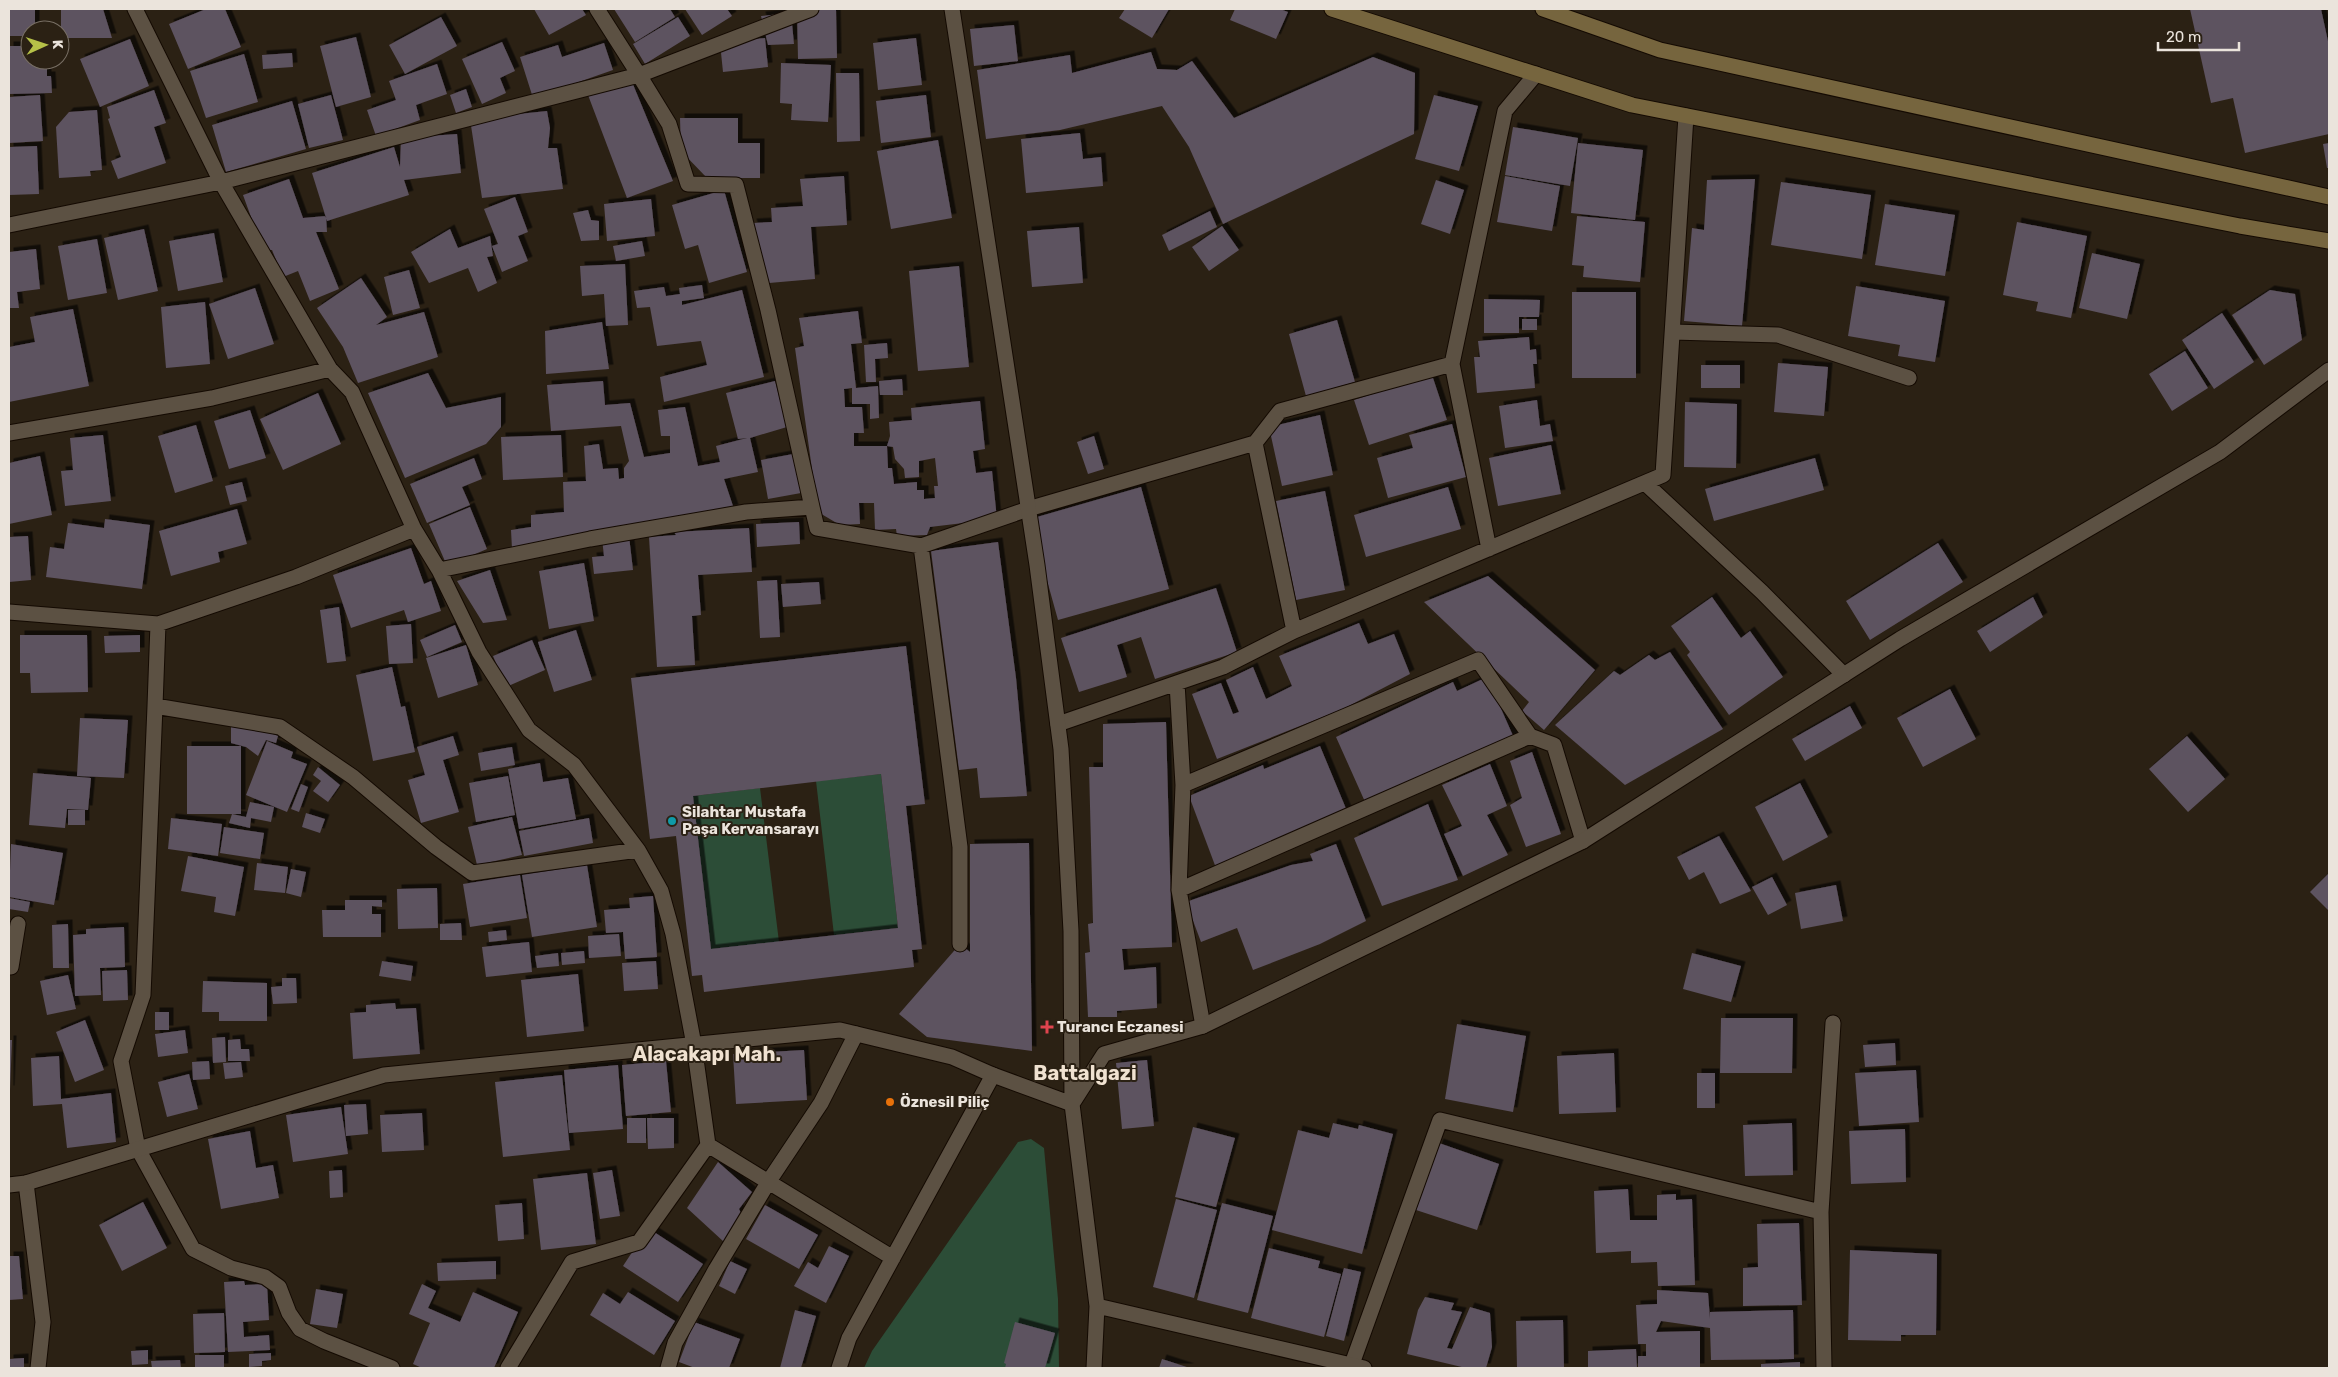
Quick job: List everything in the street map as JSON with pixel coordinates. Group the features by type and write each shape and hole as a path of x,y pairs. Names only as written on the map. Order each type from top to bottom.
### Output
{"main road":[{"path":"1332,9 1632,105 2240,226 2329,241"},
{"path":"1542,9 1660,50 2329,197"}],"street":[{"path":"135,9 221,182 330,369 352,392 414,529 439,570 479,652 529,730 574,765 638,850 660,891 673,934 694,1044 708,1144 639,1242 572,1262 508,1368"},
{"path":"597,9 669,124 688,184 736,185 768,310 817,528 921,546 1028,509 1255,443 1280,411 1452,364"},
{"path":"9,225 221,182 639,75 811,9"},
{"path":"952,9 1028,509 1061,749 1071,931 1072,1104 1097,1306 1094,1368"},
{"path":"1489,549 1452,364 1505,111 1536,74"},
{"path":"1058,724 1223,667 1294,631 1663,475 1686,116"},
{"path":"1673,332 1778,335 1909,378"},
{"path":"9,433 212,398 330,369"},
{"path":"1072,1104 1104,1054 1203,1026 1583,841 1900,638 2220,452 2329,370"},
{"path":"1255,443 1294,631"},
{"path":"1645,483 1762,592 1844,675"},
{"path":"439,570 590,539 746,512 812,507"},
{"path":"9,612 158,624 296,577 414,529"},
{"path":"921,546 960,847 960,944"},
{"path":"158,624 143,995 121,1061 138,1149 193,1249 231,1268 265,1277 279,1287 289,1313 300,1329 324,1341 392,1368"},
{"path":"1183,785 1478,660 1530,736 1554,745 1583,841"},
{"path":"1177,683 1183,785 1179,890 1203,1026"},
{"path":"155,706 280,727 353,777 436,847 472,873 638,850"},
{"path":"1179,890 1530,736"},
{"path":"9,967 11,967 18,924"},
{"path":"1824,1368 1821,1212 1833,1023"},
{"path":"9,1185 26,1184 384,1075 840,1030 952,1057 992,1075 1072,1104"},
{"path":"668,1368 675,1343 716,1269 769,1181 821,1103 856,1034"},
{"path":"839,1368 849,1338 992,1075"},
{"path":"1097,1306 1358,1366 1440,1120 1821,1212"},
{"path":"708,1144 893,1258"},
{"path":"26,1184 43,1322 38,1368"}],"green space":[{"path":"881,774 898,928 834,935 816,781"},
{"path":"760,788 779,942 711,949 693,796"},
{"path":"1031,1139 1044,1148 1058,1299 1059,1368 864,1368 872,1351 1018,1142"}],"building":[{"path":"9,9 35,9 35,20 20,20 20,36 9,36"},
{"path":"61,9 103,9 112,38 70,38 70,20 61,20"},
{"path":"206,9 225,9 241,47 188,69 169,24"},
{"path":"534,9 582,9 586,15 549,35"},
{"path":"614,9 670,9 675,17 635,42"},
{"path":"685,9 727,9 732,16 702,35"},
{"path":"836,9 837,58 798,59 797,11"},
{"path":"1125,9 1169,9 1152,38 1119,18"},
{"path":"1235,9 1280,9 1288,12 1276,39 1230,20"},
{"path":"2190,9 2321,9 2329,46 2329,134 2245,153 2233,98 2211,103"},
{"path":"791,13 794,44 768,45 761,16"},
{"path":"441,17 457,46 405,74 389,45"},
{"path":"678,17 690,36 645,64 633,44"},
{"path":"1014,25 1018,61 974,66 970,29"},
{"path":"356,37 371,97 336,107 320,46"},
{"path":"765,38 768,67 723,72 720,43"},
{"path":"916,38 922,85 878,90 873,43"},
{"path":"130,39 149,86 100,107 80,59"},
{"path":"502,42 515,71 500,78 506,93 482,104 462,59"},
{"path":"604,43 613,70 533,98 520,57 558,45 562,57"},
{"path":"9,46 20,46 20,70 47,70 47,76 51,76 52,93 9,94"},
{"path":"1151,52 1157,69 1177,70 1192,61 1234,118 1373,57 1415,73 1414,134 1223,224 1189,147 1162,106 1060,130 986,139 977,70 1070,55 1072,73"},
{"path":"292,53 293,67 263,69 262,55"},
{"path":"244,54 258,102 206,118 190,71"},
{"path":"781,63 831,65 828,122 791,120 792,104 780,103"},
{"path":"437,64 447,94 416,105 420,120 376,136 367,110 396,100 389,81"},
{"path":"836,73 859,73 860,141 837,142"},
{"path":"632,82 673,181 627,198 588,95"},
{"path":"466,89 472,107 456,113 450,95"},
{"path":"154,90 166,123 154,127 166,163 118,179 111,161 121,157 108,119 110,118 107,107"},
{"path":"40,95 43,141 9,143 9,97"},
{"path":"331,95 343,140 309,148 298,104"},
{"path":"926,95 931,137 881,143 876,101"},
{"path":"1434,95 1478,106 1459,171 1415,159"},
{"path":"292,101 306,149 226,172 212,125"},
{"path":"97,110 102,170 90,171 91,176 59,178 56,127 69,112"},
{"path":"547,111 550,128 548,148 557,148 563,189 482,198 470,119"},
{"path":"680,118 738,118 738,143 760,143 760,178 707,178 681,151"},
{"path":"1513,127 1578,138 1570,186 1505,175"},
{"path":"1080,133 1083,159 1101,157 1103,186 1026,193 1021,139"},
{"path":"457,134 461,173 404,180 409,195 327,221 312,173 394,147 400,167 401,138"},
{"path":"938,140 952,218 891,229 877,151"},
{"path":"1578,143 1643,150 1635,220 1571,213"},
{"path":"2329,143 2329,168 2327,168 2323,144"},
{"path":"37,146 39,194 9,195 9,147"},
{"path":"844,176 847,225 811,227 815,279 769,283 752,223 772,222 771,208 803,206 800,179"},
{"path":"1505,176 1560,186 1552,231 1497,222"},
{"path":"289,179 303,218 326,216 327,232 316,232 339,289 310,301 298,271 283,277 272,250 263,250 243,195"},
{"path":"1755,179 1742,326 1684,321 1692,228 1704,230 1707,180"},
{"path":"1436,180 1464,190 1450,234 1421,224"},
{"path":"1781,182 1871,195 1862,259 1771,245"},
{"path":"724,190 747,272 709,283 698,245 685,249 672,205"},
{"path":"515,197 528,232 518,236 528,261 502,272 492,246 498,244 484,209"},
{"path":"651,199 655,236 607,241 604,204"},
{"path":"1885,204 1955,215 1945,276 1875,265"},
{"path":"588,210 591,220 599,221 599,240 581,241 573,213"},
{"path":"1210,211 1217,227 1169,251 1162,235"},
{"path":"1577,216 1645,222 1640,282 1583,277 1584,266 1572,265"},
{"path":"2017,222 2087,236 2071,318 2036,311 2038,302 2003,295"},
{"path":"1222,226 1239,250 1209,271 1192,247"},
{"path":"1079,227 1083,283 1032,287 1027,231"},
{"path":"144,229 158,291 118,300 104,238"},
{"path":"450,229 458,248 490,236 493,256 487,257 497,283 478,292 468,268 429,283 411,252"},
{"path":"214,233 223,282 178,291 169,241"},
{"path":"97,239 107,293 68,300 58,246"},
{"path":"642,241 645,256 616,261 613,246"},
{"path":"36,249 40,289 17,292 19,308 9,308 9,252"},
{"path":"2092,253 2140,264 2127,319 2079,308"},
{"path":"625,264 628,325 606,326 604,294 582,296 580,266"},
{"path":"959,266 969,367 918,371 909,271"},
{"path":"409,270 420,308 393,315 384,277"},
{"path":"361,278 387,317 376,325 424,312 438,357 358,383 343,347 317,308"},
{"path":"702,285 704,298 682,301 682,305 742,290 764,377 664,402 660,377 707,365 701,341 657,346 650,307 637,308 634,291 664,287 666,296 680,294 679,288"},
{"path":"1856,286 1945,301 1935,362 1898,356 1900,345 1848,336"},
{"path":"255,288 274,344 228,359 209,304"},
{"path":"2270,290 2295,294 2302,340 2264,365 2232,315"},
{"path":"1572,292 1636,292 1636,378 1572,378"},
{"path":"1484,299 1540,300 1539,317 1519,317 1519,333 1484,333"},
{"path":"205,302 210,364 166,368 161,307"},
{"path":"73,309 89,386 9,402 9,347 35,342 30,317"},
{"path":"858,311 862,343 851,344 856,388 878,386 879,418 870,419 870,404 852,404 852,388 844,389 845,407 862,407 864,433 854,433 854,446 887,446 890,436 889,422 912,420 911,408 980,401 985,449 973,451 976,473 992,471 997,519 930,527 927,535 897,536 896,529 875,530 874,503 859,503 860,524 840,525 818,512 795,348 804,346 799,318","holes":["887,446 893,447 895,459 904,469 905,478 919,477 919,461 935,458 938,486 934,486 935,498 924,499 924,490 917,490 917,482 894,484 892,468 888,468"]},
{"path":"2222,313 2254,362 2214,389 2182,340"},
{"path":"1522,319 1537,319 1537,330 1522,330"},
{"path":"1337,320 1355,382 1306,396 1289,334"},
{"path":"602,322 609,369 546,374 545,331"},
{"path":"1529,337 1530,350 1536,349 1537,364 1533,364 1535,388 1477,393 1474,357 1480,357 1478,341"},
{"path":"887,343 888,358 875,359 876,382 866,382 864,345"},
{"path":"2185,351 2208,388 2172,411 2149,374"},
{"path":"1778,363 1828,367 1824,416 1774,412"},
{"path":"1701,365 1740,365 1740,388 1701,388"},
{"path":"428,373 446,408 501,397 501,427 486,444 405,478 368,393"},
{"path":"1432,375 1447,420 1369,445 1354,400"},
{"path":"902,379 903,395 880,395 879,381"},
{"path":"603,381 605,405 630,403 644,457 670,453 670,436 661,436 658,410 685,407 698,466 720,462 716,446 747,438 738,439 726,393 775,381 787,427 750,438 758,472 724,479 734,509 512,549 511,530 531,527 531,515 564,512 563,482 586,481 584,446 599,444 603,469 618,468 619,479 624,478 624,468 629,461 621,426 551,431 547,385"},
{"path":"318,393 341,444 283,470 260,419"},
{"path":"1537,400 1540,426 1550,424 1553,441 1505,448 1499,406"},
{"path":"1685,402 1737,404 1736,468 1684,467"},
{"path":"250,410 266,458 229,469 214,421"},
{"path":"1320,415 1333,475 1282,486 1269,427"},
{"path":"1452,424 1466,477 1388,498 1377,458 1413,448 1409,435"},
{"path":"196,425 213,481 175,493 158,436"},
{"path":"103,435 111,501 65,506 61,471 73,470 70,438"},
{"path":"561,435 563,477 503,480 501,437"},
{"path":"1094,436 1104,469 1088,474 1077,442"},
{"path":"1551,445 1561,494 1498,506 1489,458"},
{"path":"793,454 801,493 768,499 761,460"},
{"path":"40,456 52,515 9,524 9,463"},
{"path":"474,458 482,479 462,487 470,505 427,523 410,484"},
{"path":"1815,458 1824,490 1714,521 1705,489"},
{"path":"242,482 247,501 230,505 225,486"},
{"path":"1141,487 1169,589 1058,620 1030,519"},
{"path":"1448,487 1461,529 1366,557 1354,515"},
{"path":"1325,491 1345,590 1296,600 1276,501"},
{"path":"470,507 487,549 447,566 429,524"},
{"path":"237,509 247,544 218,552 220,562 171,576 159,531"},
{"path":"105,519 150,525 142,589 46,577 50,547 64,549 68,523 104,528"},
{"path":"799,522 800,544 757,547 756,524"},
{"path":"749,528 752,572 698,575 701,615 692,616 695,665 657,667 649,537 676,535 674,532"},
{"path":"28,536 31,580 9,582 9,537"},
{"path":"629,536 633,570 594,574 592,557 604,556 602,539"},
{"path":"998,542 1016,678 1027,796 980,798 977,768 959,770 931,551"},
{"path":"1938,543 1963,582 1870,640 1846,601"},
{"path":"411,548 424,584 431,581 441,611 408,622 404,610 351,628 333,575"},
{"path":"584,563 594,621 549,629 539,571"},
{"path":"490,570 507,620 483,623 457,581"},
{"path":"1488,576 1595,670 1544,730 1522,711 1529,702 1424,602"},
{"path":"777,580 780,637 760,638 757,581"},
{"path":"819,582 821,604 783,607 781,584"},
{"path":"1216,588 1237,652 1155,679 1141,637 1117,645 1127,677 1079,692 1061,638"},
{"path":"1712,597 1741,638 1750,631 1783,677 1729,715 1687,655 1690,652 1671,626"},
{"path":"2033,597 2043,617 1990,652 1977,631"},
{"path":"339,607 346,661 327,663 320,610"},
{"path":"1359,623 1368,644 1394,634 1410,674 1343,709 1217,759 1192,694 1221,683 1233,714 1239,712 1226,680 1253,667 1266,699 1292,686 1279,656"},
{"path":"411,624 413,663 389,664 386,626"},
{"path":"455,625 462,642 427,657 420,640"},
{"path":"576,630 592,680 554,692 538,642"},
{"path":"20,635 87,635 88,692 31,693 30,673 20,673"},
{"path":"140,635 140,652 105,653 104,636"},
{"path":"532,640 545,670 506,687 493,656"},
{"path":"466,645 478,685 438,698 426,658"},
{"name":"Silahtar Mustafa Paşa Kervansarayı","path":"906,646 925,804 906,806 922,949 912,950 914,967 704,992 702,975 692,976 676,836 650,839 631,678","holes":["881,774 898,928 711,949 693,796"]},
{"path":"1670,652 1723,729 1625,785 1555,725 1614,671 1620,675 1649,655 1655,660"},
{"path":"392,667 401,707 405,706 415,752 373,761 356,675"},
{"path":"1487,677 1514,738 1366,804 1336,737 1453,682 1457,691"},
{"path":"1950,689 1976,739 1923,767 1897,718"},
{"path":"1850,706 1862,728 1805,761 1792,739"},
{"path":"80,718 128,720 124,778 77,776"},
{"path":"1166,722 1172,947 1122,949 1124,970 1156,967 1157,1008 1117,1011 1117,1017 1088,1017 1085,953 1090,952 1088,924 1093,923 1089,767 1103,767 1103,724"},
{"path":"231,725 254,727 278,736 276,743 266,740 258,756 246,747 231,743"},
{"path":"453,736 459,755 443,760 459,812 421,823 408,780 425,775 417,747"},
{"path":"2187,736 2225,779 2188,812 2149,769"},
{"path":"267,741 293,752 291,758 307,764 287,812 246,795"},
{"path":"187,746 241,746 241,814 187,814"},
{"path":"1320,746 1347,811 1216,868 1189,796 1263,765 1264,769"},
{"path":"512,747 515,765 481,771 478,753"},
{"path":"1532,752 1561,834 1526,847 1510,805 1522,798 1510,761"},
{"path":"540,763 543,782 568,778 576,819 519,829 508,769"},
{"path":"1490,764 1507,806 1487,815 1508,855 1463,876 1444,834 1462,826 1442,785"},
{"path":"318,767 340,785 328,802 313,791 321,781 313,775"},
{"path":"33,773 91,778 88,810 67,809 65,828 29,825"},
{"path":"508,776 515,815 476,822 469,783"},
{"path":"1800,783 1828,837 1783,861 1755,807"},
{"path":"301,784 308,787 299,812 291,809"},
{"path":"250,802 274,807 271,822 251,818 250,828 229,823 232,814 246,817"},
{"path":"1428,804 1458,880 1382,906 1354,838"},
{"path":"68,810 85,810 85,825 68,825"},
{"path":"306,813 325,819 320,833 302,827"},
{"path":"512,817 522,855 477,865 468,827"},
{"path":"171,818 222,824 218,856 168,849"},
{"path":"589,818 593,843 524,856 519,831"},
{"path":"224,827 264,833 260,859 220,853"},
{"path":"1719,836 1751,891 1720,904 1704,872 1689,880 1677,857"},
{"path":"1029,843 1032,1051 927,1037 899,1014 960,944 970,952 970,844"},
{"path":"11,844 63,853 54,905 9,897"},
{"path":"1336,844 1366,921 1320,944 1253,970 1237,928 1201,942 1186,902 1291,865 1313,861 1310,854"},
{"path":"188,856 244,867 235,916 214,912 216,897 181,891"},
{"path":"257,863 288,867 285,893 254,890"},
{"path":"587,865 597,927 532,937 522,875"},
{"path":"291,869 306,872 301,897 286,893"},
{"path":"2329,873 2329,911 2310,892"},
{"path":"520,875 527,918 470,927 463,884"},
{"path":"1772,877 1787,905 1768,915 1752,887"},
{"path":"1836,885 1843,921 1801,929 1795,893"},
{"path":"437,888 438,928 398,929 397,889"},
{"path":"653,896 657,957 625,959 623,932 606,933 604,910 630,908 629,898"},
{"path":"9,898 30,902 28,912 9,909"},
{"path":"345,900 382,900 382,907 372,906 372,914 381,914 381,937 323,937 322,910 345,910"},
{"path":"461,923 462,940 440,940 440,924"},
{"path":"68,924 69,968 53,968 52,925"},
{"path":"124,927 125,967 100,968 101,995 75,996 73,935 86,934 86,929"},
{"path":"506,930 507,940 489,942 488,932"},
{"path":"619,934 621,956 589,958 588,936"},
{"path":"529,942 532,972 486,977 482,947"},
{"path":"584,951 585,963 562,965 561,953"},
{"path":"558,953 559,966 537,968 535,956"},
{"path":"1692,953 1741,966 1731,1002 1683,989"},
{"path":"382,961 413,966 411,981 379,976"},
{"path":"656,961 658,989 624,991 622,963"},
{"path":"127,970 128,1000 103,1001 102,971"},
{"path":"578,974 584,1031 527,1037 521,980"},
{"path":"68,975 76,1009 47,1015 40,981"},
{"path":"282,978 296,978 297,1003 273,1004 271,987 282,986"},
{"path":"203,981 267,983 267,1021 219,1021 219,1012 202,1012"},
{"path":"395,1003 396,1009 416,1008 420,1054 353,1059 350,1013 366,1012 366,1005"},
{"path":"155,1012 169,1012 169,1030 155,1030"},
{"path":"1721,1018 1793,1018 1792,1073 1720,1073"},
{"path":"85,1020 104,1070 75,1082 56,1032"},
{"path":"1457,1024 1526,1036 1513,1112 1445,1099"},
{"path":"185,1030 188,1053 158,1057 155,1034"},
{"path":"225,1037 226,1062 213,1063 212,1038"},
{"path":"240,1039 241,1049 249,1049 250,1061 228,1061 228,1040"},
{"path":"9,1040 12,1040 10,1090 9,1090"},
{"path":"1895,1043 1896,1065 1865,1067 1863,1045"},
{"path":"804,1050 807,1100 736,1104 733,1054"},
{"path":"1614,1053 1616,1112 1559,1114 1557,1056"},
{"path":"59,1056 61,1099 111,1093 116,1142 67,1148 62,1104 33,1106 31,1058"},
{"path":"1147,1060 1154,1126 1122,1129 1116,1063"},
{"path":"209,1061 210,1079 193,1080 192,1062"},
{"path":"666,1061 671,1112 626,1116 622,1065"},
{"path":"241,1062 243,1077 225,1079 223,1063"},
{"path":"618,1065 623,1129 569,1133 564,1070"},
{"path":"1916,1070 1919,1122 1859,1126 1855,1073"},
{"path":"1697,1073 1715,1073 1715,1108 1697,1108"},
{"path":"189,1074 198,1109 167,1117 158,1082"},
{"path":"562,1075 570,1150 503,1157 495,1082"},
{"path":"366,1104 368,1134 346,1136 344,1105"},
{"path":"341,1107 348,1154 293,1162 286,1115"},
{"path":"422,1113 424,1150 382,1152 380,1115"},
{"path":"627,1118 646,1118 646,1143 627,1143"},
{"path":"647,1118 674,1118 674,1148 648,1149"},
{"path":"1333,1123 1358,1129 1359,1125 1393,1134 1362,1254 1272,1230 1298,1130 1329,1138"},
{"path":"1792,1123 1793,1175 1745,1176 1743,1125"},
{"path":"1193,1127 1235,1138 1216,1207 1175,1197"},
{"path":"1905,1129 1906,1182 1851,1184 1849,1131"},
{"path":"250,1131 256,1168 273,1165 279,1198 221,1209 208,1139"},
{"path":"1439,1143 1499,1164 1477,1230 1416,1210"},
{"path":"718,1162 752,1192 739,1209 741,1213 724,1242 687,1208"},
{"path":"342,1170 343,1197 330,1198 329,1171"},
{"path":"612,1170 620,1216 600,1219 593,1173"},
{"path":"587,1173 596,1244 541,1250 533,1179"},
{"path":"1628,1189 1630,1220 1657,1220 1657,1195 1676,1194 1676,1200 1692,1199 1695,1285 1658,1286 1657,1262 1631,1263 1631,1251 1596,1253 1594,1191"},
{"path":"1176,1199 1217,1210 1194,1298 1153,1287"},
{"path":"143,1202 167,1248 122,1271 99,1225"},
{"path":"522,1203 524,1239 498,1241 495,1205"},
{"path":"1222,1203 1273,1216 1248,1313 1197,1300"},
{"path":"765,1205 818,1235 799,1269 746,1239"},
{"path":"1799,1223 1802,1305 1743,1306 1743,1268 1758,1267 1757,1224"},
{"path":"648,1228 703,1264 678,1302 623,1266"},
{"path":"829,1246 849,1256 826,1303 794,1286 808,1262 818,1268"},
{"path":"1269,1248 1320,1261 1318,1268 1341,1274 1324,1337 1251,1318"},
{"path":"1850,1250 1937,1254 1936,1335 1901,1335 1901,1341 1848,1340"},
{"path":"9,1256 19,1256 23,1299 9,1300"},
{"path":"496,1261 496,1279 438,1281 437,1263"},
{"path":"730,1261 747,1269 735,1294 719,1286"},
{"path":"1344,1268 1361,1272 1344,1341 1326,1336"},
{"path":"244,1281 245,1285 267,1284 269,1320 243,1322 244,1337 269,1335 270,1350 228,1352 224,1282"},
{"path":"422,1284 436,1291 428,1308 460,1322 473,1292 518,1312 494,1368 422,1368 413,1364 430,1323 409,1314"},
{"path":"316,1289 343,1294 337,1328 310,1324"},
{"path":"1657,1290 1708,1293 1710,1319 1710,1312 1793,1310 1794,1359 1711,1360 1710,1328 1661,1321 1656,1332 1700,1331 1700,1368 1638,1368 1638,1356 1646,1356 1646,1344 1638,1344 1636,1305 1657,1304"},
{"path":"628,1292 675,1321 654,1355 590,1315 603,1293 620,1304"},
{"path":"1425,1297 1454,1303 1451,1310 1462,1312 1447,1348 1452,1349 1470,1307 1490,1313 1492,1347 1486,1368 1466,1368 1407,1354 1418,1310"},
{"path":"795,1310 816,1316 801,1368 780,1368"},
{"path":"224,1313 225,1352 194,1353 193,1314"},
{"path":"1563,1320 1564,1368 1517,1368 1516,1321"},
{"path":"694,1322 740,1339 729,1368 695,1368 679,1362"},
{"path":"1015,1322 1055,1333 1045,1368 1005,1368 1006,1364 1004,1363"},
{"path":"1636,1349 1637,1368 1588,1368 1588,1351"},
{"path":"148,1350 148,1364 132,1365 131,1351"},
{"path":"271,1353 271,1360 262,1361 262,1366 249,1367 249,1354"},
{"path":"195,1355 224,1355 224,1368 195,1368"},
{"path":"24,1358 24,1368 9,1368 9,1359"},
{"path":"1162,1359 1190,1368 1159,1368"},
{"path":"180,1360 181,1368 152,1368 151,1361"},
{"path":"1800,1362 1800,1368 1761,1368 1761,1364"}],"place":[{"name":"Silahtar Mustafa Paşa Kervansarayı","path":"672,821"},
{"name":"Turancı Eczanesi","path":"1047,1027"},
{"name":"Öznesil Piliç","path":"890,1102"}],"district":[{"name":"Alacakapı Mah.","path":"707,1054"},
{"name":"Battalgazi","path":"1085,1073"}]}
